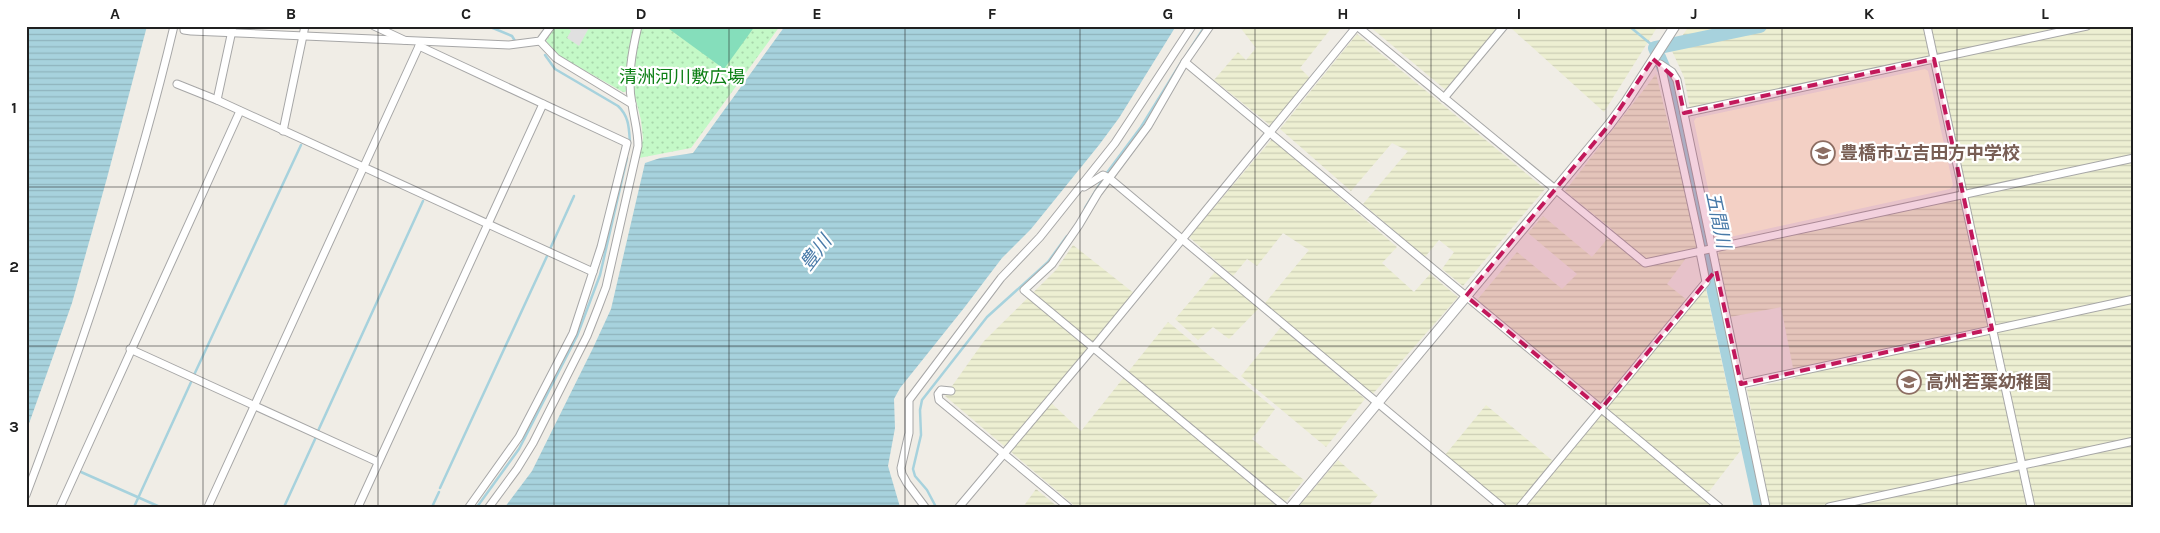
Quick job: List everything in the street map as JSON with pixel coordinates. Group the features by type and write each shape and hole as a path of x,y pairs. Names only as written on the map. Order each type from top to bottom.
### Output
{"street":[{"path":"26,496 95,303 136,168 174,26"},
{"path":"184,26 184,30 191,31 233,30 303,36 406,41 420,44 509,45 540,41 551,26"},
{"path":"283,131 305,26"},
{"path":"374,26 406,41"},
{"path":"489,507 517,469 533,443 582,344 606,287 638,146 638,132 632,104 631,60 638,26"},
{"path":"925,507 902,474 909,432 909,400 1001,278 1040,237 1115,143 1192,26"},
{"path":"1210,26 1185,62 1148,126 1106,177 1079,225 1052,264 1024,290 1285,507"},
{"path":"959,507 1093,348 1357,26 1645,263 1963,193 2134,158"},
{"path":"1444,98 1504,26"},
{"path":"1291,507 1615,117 1657,62 1674,26"},
{"path":"1927,26 2031,507"},
{"path":"1684,113 2087,26"},
{"path":"217,100 233,30"},
{"path":"540,41 556,58 632,104"},
{"path":"420,44 627,143 594,272 573,333 519,438 469,507"},
{"path":"208,507 420,44"},
{"path":"1185,62 1719,507"},
{"path":"1657,62 1672,72 1677,80 1706,250 1741,384 1766,507"},
{"path":"1657,62 1702,248 1706,250"},
{"path":"177,84 217,100 594,272"},
{"path":"358,507 543,104"},
{"path":"60,507 130,349 240,111"},
{"path":"1081,186 1084,188 1106,177"},
{"path":"1106,177 1502,507"},
{"path":"1520,507 1706,282 1706,250"},
{"path":"1741,384 2134,299"},
{"path":"130,349 378,462"},
{"path":"951,391 941,390 938,394 939,400 1068,507"},
{"path":"1828,507 2134,441"}],"highlighted area":[{"path":"1653,59 1677,80 1684,113 1934,59 1992,329 1741,384 1716,270 1601,409 1466,296 1609,125"}],"shaded area":[{"path":"565,26 590,26 579,46 567,38 571,31"},
{"path":"1239,26 1333,26 1300,68 1310,78 1271,126 1214,80 1238,52 1246,60 1256,48"},
{"path":"1369,26 1499,26 1447,91"},
{"path":"1515,26 1658,26 1604,112 1512,29"},
{"path":"1689,26 2134,26 2134,507 1770,507 1747,389 1795,378 1781,307 1730,317 1716,259 1720,250 1967,197 1938,57 1690,109 1684,77 1672,51"},
{"path":"1357,34 1545,189 1463,286 1442,269 1454,252 1439,240 1425,257 1363,204 1408,151 1392,143 1351,191 1280,129"},
{"name":"豊橋市立吉田方中学校","path":"1925,69 1928,71 1953,185 1950,189 1721,239 1718,236 1694,121 1696,118"},
{"path":"1656,74 1699,249 1692,250 1667,284 1692,304 1706,289 1741,450 1704,498 1715,507 1508,507 1445,455 1486,405 1559,466 1607,408 1477,300 1517,252 1562,289 1577,274 1528,233 1543,216 1592,257 1614,231 1565,191"},
{"path":"1272,139 1397,247 1382,263 1414,292 1430,274 1458,297 1371,396 1265,303 1309,250 1283,233 1257,266 1247,259 1233,276 1189,237"},
{"path":"1073,245 1135,294 1047,399 1081,431 1168,322 1275,409 1252,439 1304,480 1281,507 1076,507 945,396 984,341 1056,270"},
{"path":"1215,272 1260,307 1229,339 1213,327 1198,340 1175,319"},
{"path":"1281,327 1365,399 1326,447 1241,376"},
{"path":"1338,460 1378,495 1368,507 1298,507"},
{"path":"1036,489 1058,507 1023,507"}],"green space":[{"name":"清洲河川敷広場","path":"556,26 636,26 628,89 623,92 559,56 546,41"},
{"name":"清洲河川敷広場","path":"640,26 780,26 691,148 639,158 643,138 641,120 633,89 634,56"},
{"path":"665,26 755,26 724,69"}],"water":[{"path":"26,26 147,26 72,303 26,432"},
{"name":"豊川","path":"785,26 1176,26 1119,118 1099,145 1031,229 1002,258 900,388 894,399 895,428 888,466 900,507 505,507 532,471 611,309 645,163 660,158 693,153"}],"waterway":[{"path":"488,26 512,36 515,41"},
{"path":"1187,54 1205,26"},
{"path":"1629,26 1652,45"},
{"name":"五間川","path":"1760,26 1655,48 1667,76 1761,507"},
{"path":"545,55 555,69 622,110 629,127 630,143"},
{"path":"1106,174 1141,127 1182,61"},
{"path":"194,375 301,145"},
{"path":"477,507 519,449 577,336 600,275 627,158"},
{"path":"1085,208 1103,179"},
{"path":"550,249 574,196"},
{"path":"318,431 423,201"},
{"path":"936,507 927,490 915,476 913,469 921,435 920,410 922,400 987,317 1048,262 1067,236"},
{"path":"440,488 548,254"},
{"path":"134,507 192,380"},
{"path":"284,507 316,437"},
{"path":"81,472 160,507"},
{"path":"432,507 439,492"}],"place":[{"name":"豊橋市立吉田方中学校","path":"1823,153"},
{"name":"高州若葉幼稚園","path":"1909,382"}]}
